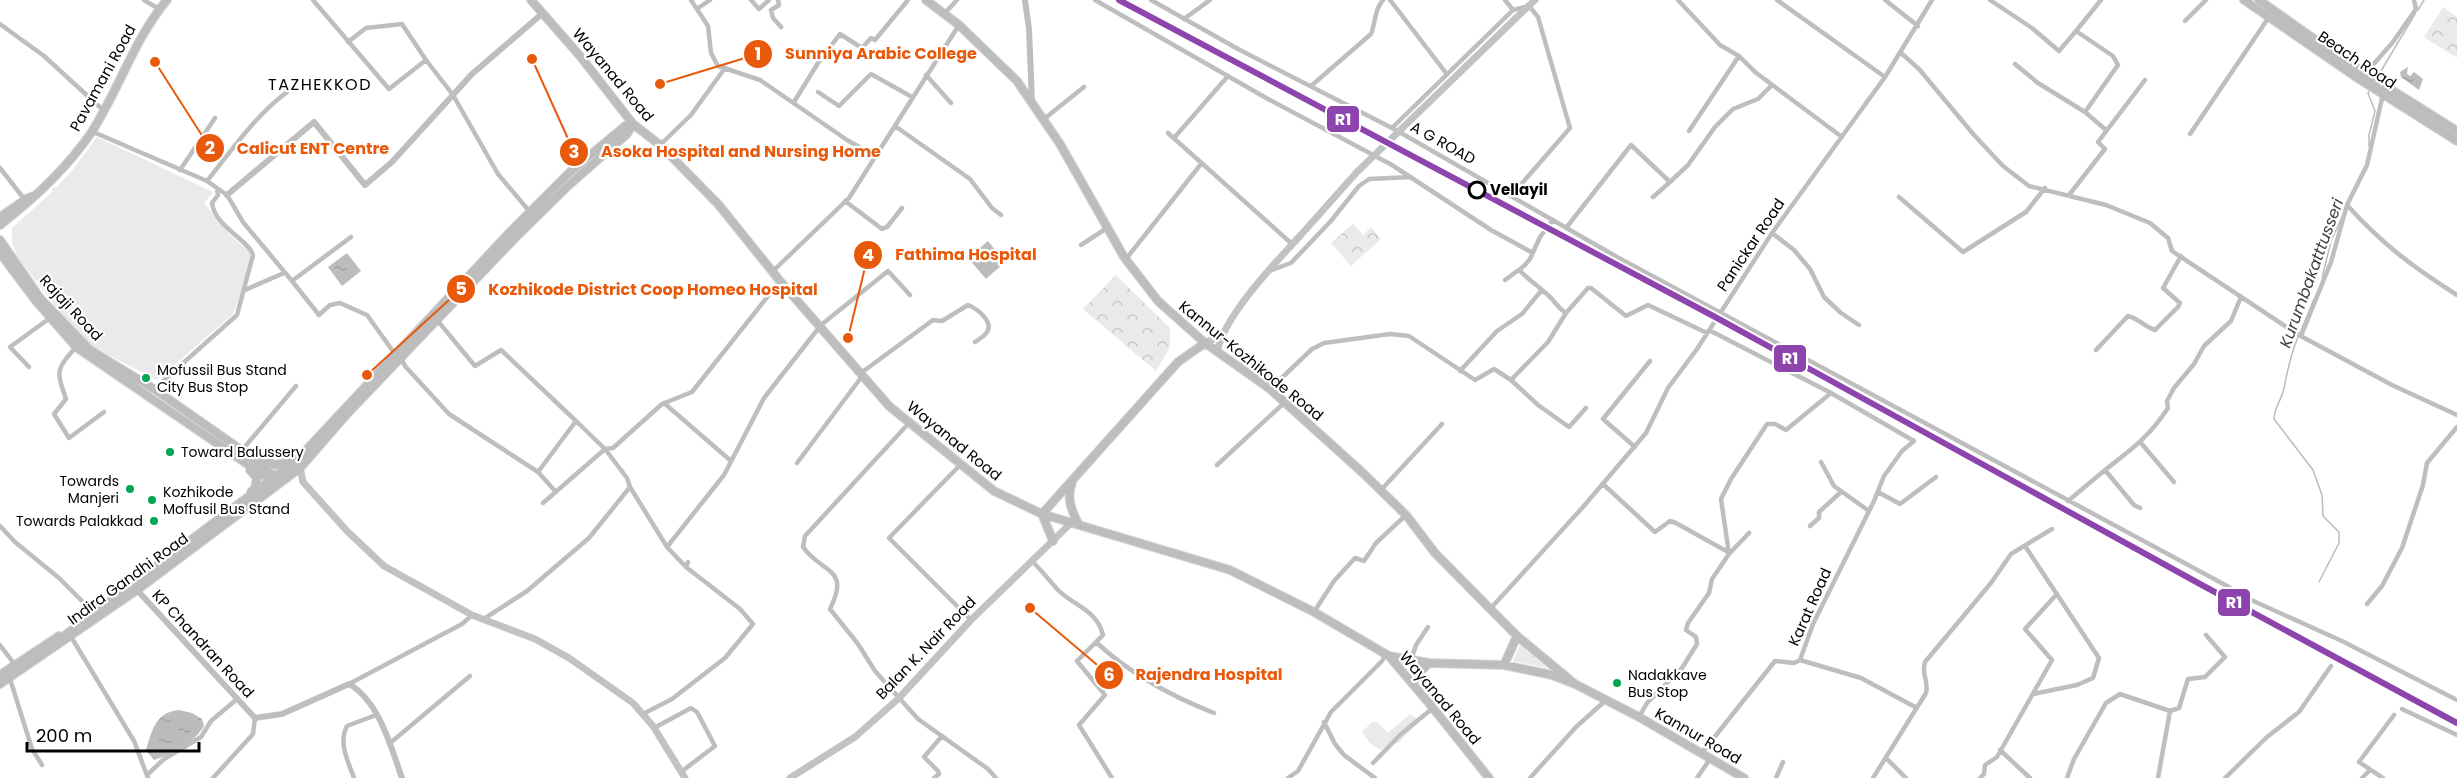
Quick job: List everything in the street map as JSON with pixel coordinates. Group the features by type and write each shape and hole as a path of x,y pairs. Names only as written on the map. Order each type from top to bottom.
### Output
{"main road":[{"name":"Pavamani Road","path":"0,225 29,203 69,162 92,132 150,20 167,0"},
{"name":"Wayanad Road","path":"531,0 633,124 660,145 718,204 780,281 821,325 889,406 909,423 994,491 1042,514 1230,570 1314,612 1387,655 1413,683 1489,778"},
{"name":"Kannur-Kozhikode Road","path":"926,0 959,25 1017,81 1044,119 1126,259 1158,301 1205,343 1285,402 1406,515 1435,553 1517,636 1575,684"},
{"name":"Beach Road","path":"2244,0 2366,78"},
{"path":"2259,0 2382,91 2456,129"},
{"path":"1217,352 1222,334 1292,244 1357,172 1532,3"},
{"name":"Beach Road","path":"2382,91 2457,141"},
{"name":"Indira Gandhi Road","path":"398,356 437,320 530,213 570,172 625,126 633,124"},
{"name":"Indira Gandhi Road","path":"0,684 83,624 137,590 279,484 513,235 627,134 633,124"},
{"name":"Pavamani Road","path":"0,217 37,194"},
{"name":"Rajaji Road","path":"0,240 40,298 90,350 154,389 238,450 279,484"},
{"path":"0,253 11,271 76,347 238,450 275,465 298,464 303,482 360,544 384,566 482,620 535,639 569,658 633,703 654,728 683,775"},
{"path":"1053,541 1042,514 1178,362 1222,334"},
{"path":"238,450 257,478 255,488 244,500"},
{"name":"Indira Gandhi Road","path":"83,624 93,612 273,478 298,464"},
{"path":"1074,479 1069,491 1075,524"},
{"name":"Balan K. Nair Road","path":"792,778 855,737 898,699 972,620 1053,541 1075,524"},
{"path":"0,690 73,640 83,624"},
{"path":"0,675 83,624"},
{"path":"1504,665 1517,636"},
{"path":"1387,655 1429,663 1504,665 1552,675 1575,684"},
{"path":"1413,683 1419,672 1429,663"},
{"name":"Kannur Road","path":"1575,684 1639,717 1736,776 1743,778"}],"street":[{"path":"144,0 159,9"},
{"path":"313,0 389,89 426,60"},
{"path":"691,0 708,26 711,52 718,66 760,80 847,140 875,156"},
{"path":"697,9 710,0"},
{"path":"751,0 759,9 769,0"},
{"path":"778,0 779,5 771,10 773,18 781,27"},
{"path":"794,102 818,63 840,34 862,48 871,38 875,40 908,0"},
{"path":"944,14 957,0"},
{"path":"1024,0 1029,29 1032,101"},
{"path":"1095,0 1411,177 1491,230 1533,252"},
{"name":"A G ROAD","path":"1151,0 1392,128 1566,228 2229,586 2238,594 2342,641 2457,700"},
{"path":"1184,18 1210,0"},
{"path":"1311,86 1371,34 1375,24 1375,9 1383,0"},
{"path":"1390,0 1446,73"},
{"path":"1505,0 1513,10"},
{"path":"1678,0 1719,45 1739,56 1772,85 1842,137"},
{"path":"1777,0 1885,77"},
{"path":"1885,0 1918,26"},
{"name":"Panickar Road","path":"1491,608 1646,433 1668,388 1708,332 1772,232 1885,77 1932,0"},
{"path":"1990,0 2032,28 2059,51 2101,0"},
{"path":"2185,21 2206,0"},
{"path":"2366,78 2416,9 2414,0"},
{"path":"1392,128 1513,10 1532,3 1570,128 1511,196"},
{"path":"227,195 314,122 365,185 392,162 472,74 543,13"},
{"path":"2190,134 2269,17"},
{"path":"0,24 44,56 103,110"},
{"path":"348,42 366,28 402,24 453,95 498,174 530,213"},
{"path":"773,271 845,201 959,25"},
{"path":"2076,31 2113,56 2118,65 2085,112"},
{"path":"1901,53 1919,69 2003,166 2029,186 2045,188 2106,205 2150,224 2168,238 2172,251 2301,336 2392,386 2457,415"},
{"path":"1689,131 1739,56"},
{"path":"2015,64 2038,83 2085,112 2106,130"},
{"path":"660,145 691,115 725,68"},
{"path":"818,92 839,106 871,74 912,97"},
{"path":"926,75 951,103"},
{"path":"1174,138 1228,76"},
{"path":"2069,195 2105,149 2098,142 2145,80"},
{"path":"1653,197 1688,165 1714,128 1733,109 1758,99 1772,85"},
{"path":"1044,119 1084,87"},
{"path":"2301,336 2331,262 2347,205 2367,165 2382,91"},
{"path":"207,181 250,126 287,92"},
{"path":"180,170 215,118"},
{"path":"895,126 970,179 992,208 1002,215"},
{"path":"92,132 207,181 227,195 243,222 319,315 330,304 340,303 367,315 376,324 405,366 449,414 538,472 556,492"},
{"path":"1168,133 1292,244"},
{"path":"1566,228 1631,145 1670,182"},
{"path":"1126,259 1202,164"},
{"path":"0,168 25,200"},
{"path":"1269,271 1291,263 1330,222 1359,186 1369,179 1411,177"},
{"path":"154,389 237,315 245,290 253,255 252,249 232,234 213,210 212,202 218,195 217,188"},
{"path":"1899,197 1963,252 2026,212 2045,188"},
{"path":"845,201 882,229 887,227 902,208"},
{"path":"2347,205 2387,247 2457,295"},
{"path":"1505,280 1524,266 1540,237 1553,220"},
{"path":"1082,246 1107,228"},
{"path":"1772,232 1794,250 1810,269 1824,297 1841,313 1859,325"},
{"path":"292,281 351,237"},
{"path":"2096,350 2128,316 2155,330 2178,307 2180,303 2163,288 2181,256"},
{"path":"1519,270 1566,314"},
{"path":"667,547 724,475 764,398 821,325 888,271 910,295"},
{"path":"245,290 284,273"},
{"path":"543,503 605,449 613,448 664,404 692,392 780,281"},
{"path":"1511,380 1548,342 1566,314 1588,288 1591,288 1626,316 1648,305 1831,393 1786,430 1775,424 1767,424 1731,479 1721,499 1729,553"},
{"path":"1460,371 1497,331 1522,314 1541,291"},
{"path":"2068,501 2141,443 2168,408 2167,400 2194,364 2204,346 2231,321 2241,297"},
{"path":"797,463 862,374 933,321 942,321 968,305 975,308 989,327 987,333 975,342"},
{"path":"29,367 10,347 50,318"},
{"path":"437,320 475,366 501,350 576,421 605,449 627,478 630,487 667,547 740,609 753,624 725,658 672,699 643,714"},
{"path":"1270,389 1318,346 1390,334 1409,336 1475,380 1494,369 1569,427 1586,408"},
{"path":"76,347 63,363 58,375 66,399 54,414 69,438 104,412"},
{"path":"1635,447 1603,419 1650,361"},
{"path":"238,450 296,386"},
{"name":"Karat Road","path":"1701,754 1775,661 1794,663 1800,660 1814,624 1884,476 1902,450 1914,441 1831,393"},
{"path":"1217,465 1285,402"},
{"path":"664,404 731,461"},
{"path":"538,472 576,421"},
{"path":"909,423 805,536 803,547 809,555 832,571 837,582 838,593 830,609 898,699 918,719 988,769 996,778"},
{"path":"1380,490 1442,424"},
{"path":"2367,604 2382,586 2402,548 2423,485 2427,463 2457,427"},
{"path":"2141,443 2174,482"},
{"path":"1821,462 1834,486 1869,511"},
{"path":"961,464 890,538 972,620"},
{"path":"2105,470 2134,505 2140,508"},
{"path":"1878,492 1900,504 1936,477"},
{"path":"1603,484 1655,532 1670,521 1729,553"},
{"path":"482,620 510,603 589,538 630,487"},
{"path":"1810,526 1819,518 1819,512 1841,492"},
{"path":"1314,612 1334,581 1355,558 1364,561 1376,543 1406,515"},
{"path":"0,526 15,542 59,578 93,612"},
{"path":"1873,778 1917,708 1928,685 1922,671 1925,662 1991,583 2011,554 2052,529"},
{"path":"1639,717 1647,703 1682,668 1697,644 1696,638 1686,630 1688,623 1709,593 1712,579 1729,553 1749,533"},
{"path":"2025,546 2099,658 2093,678 2077,685 2032,694"},
{"path":"1033,562 1059,591 1085,608 1102,628 1103,635 1077,661 1105,695 1078,725 1112,778"},
{"name":"KP Chandran Road","path":"137,590 255,717 282,714 349,684"},
{"path":"1980,778 1984,774 1985,765 1997,757 2052,660 2025,628 2057,594"},
{"path":"349,684 462,624 472,615"},
{"path":"1411,660 1416,645 1428,627"},
{"path":"2067,778 2074,759 2106,703 2113,697 2120,694 2170,711 2180,708 2188,678 2205,677 2225,657 2206,635"},
{"path":"73,640 134,741 147,776 164,759 201,737 211,721 237,699"},
{"path":"1096,642 1135,673 1183,700 1214,713"},
{"path":"0,645 15,665"},
{"path":"1288,778 1298,771 1324,722 1387,655"},
{"path":"1800,660 1861,678 1917,708"},
{"path":"2226,778 2267,737 2299,712 2331,666"},
{"path":"389,744 470,676"},
{"path":"11,682 32,748 42,765"},
{"path":"349,684 360,690 376,715 402,778"},
{"path":"1530,778 1576,727 1606,700"},
{"path":"654,728 691,708 697,712 714,742 714,748 683,775"},
{"path":"1373,763 1401,734 1433,708"},
{"path":"2402,709 2457,735"},
{"path":"2158,778 2170,711"},
{"path":"354,778 342,742 345,730 347,726 376,715"},
{"path":"2383,778 2359,762 2394,715"},
{"path":"213,778 253,734 255,717"},
{"path":"1324,722 1335,744 1344,755 1375,778"},
{"path":"934,778 939,774 938,771 924,757 942,736"},
{"path":"2000,750 2030,778"},
{"path":"1886,758 1906,778"},
{"path":"1697,778 1710,759"},
{"path":"1776,778 1783,762"},
{"path":"2362,778 2370,770"}],"green space":[{"path":"2443,7 2457,17 2457,58 2424,37"},
{"path":"97,137 213,192 204,203 230,235 251,253 233,314 157,380 91,346 76,334 17,256 12,242 12,228 52,192 52,188 57,187"},
{"path":"1353,224 1363,235 1371,227 1381,239 1351,266 1331,243"},
{"path":"1116,275 1170,328 1170,347 1156,371 1083,309"},
{"path":"1520,645 1547,668 1513,661"},
{"path":"1410,714 1420,721 1398,743 1391,743 1380,750 1370,743 1362,732 1372,722 1377,722 1388,733"}],"water":[{"path":"2408,67 2407,74 2410,76 2414,72 2423,79 2419,90 2401,77 2400,72"},
{"path":"988,241 1005,262 986,279 968,258"},
{"path":"347,253 361,271 342,286 328,267"},
{"path":"179,710 192,713 202,719 204,726 182,747 154,760 146,750 156,723 165,714"}],"waterway":[{"name":"Kurumbakatttusseri","path":"2418,10 2424,0"},
{"name":"Kurumbakatttusseri","path":"2378,76 2415,14"},
{"name":"Kurumbakatttusseri","path":"2369,91 2375,111 2369,135 2369,146"},
{"name":"Kurumbakatttusseri","path":"2322,278 2331,241 2342,217"},
{"name":"Kurumbakatttusseri","path":"2300,333 2314,299"},
{"name":"Kurumbakatttusseri","path":"2298,337 2274,419 2313,470 2322,495 2323,516 2339,532 2339,543 2319,582"}],"transit line":[{"name":"R1","path":"1119,0 1717,318 2457,723"}],"place":[{"name":"Asoka Hospital and Nursing Home","path":"532,59"},
{"name":"Calicut ENT Centre","path":"155,62"},
{"name":"Sunniya Arabic College","path":"660,84"},
{"name":"Vellayil","path":"1477,190"},
{"name":"Fathima Hospital","path":"848,338"},
{"name":"Kozhikode District Coop Homeo Hospital","path":"367,375"},
{"name":"Mofussil Bus Stand City Bus Stop","path":"146,378"},
{"name":"Toward Balussery","path":"170,452"},
{"name":"Towards Manjeri","path":"130,489"},
{"name":"Kozhikode Moffusil Bus Stand","path":"152,500"},
{"name":"Towards Palakkad","path":"154,521"},
{"name":"Rajendra Hospital","path":"1030,608"},
{"name":"Nadakkave Bus Stop","path":"1617,683"}],"district":[{"name":"TAZHEKKOD","path":"320,84"}]}
